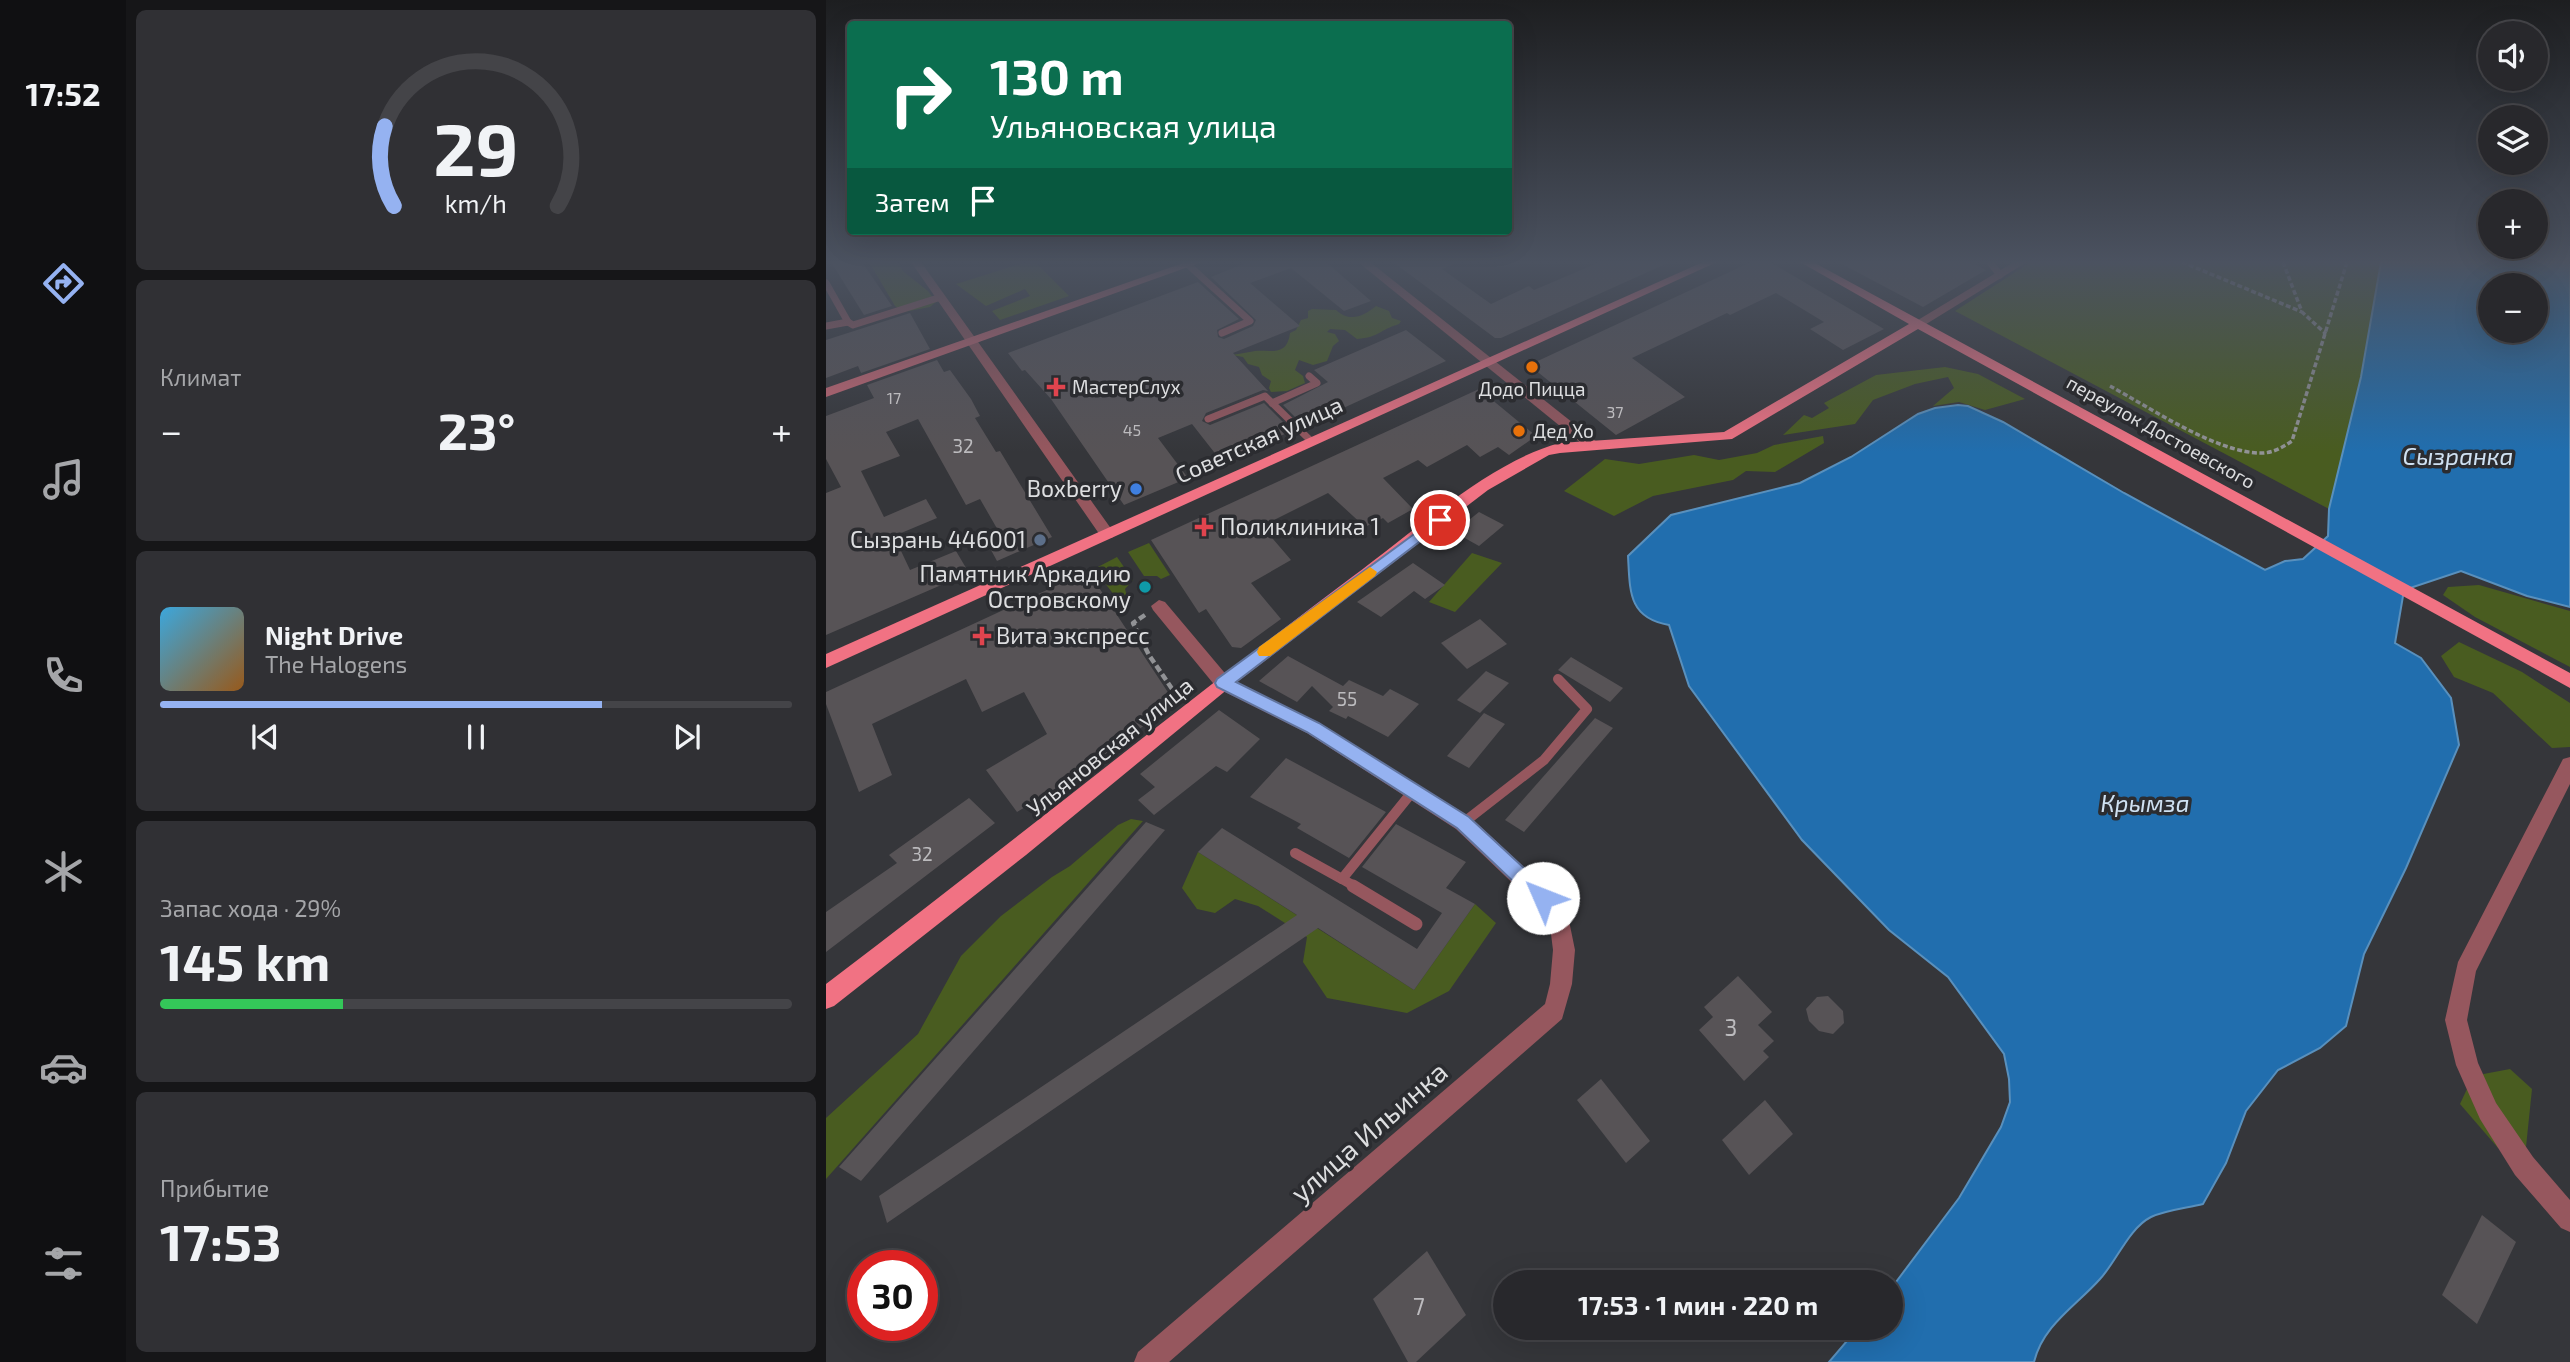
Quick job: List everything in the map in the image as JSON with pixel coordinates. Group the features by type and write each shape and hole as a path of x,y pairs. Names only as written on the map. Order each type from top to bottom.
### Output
{"main road":[{"name":"Советская улица","path":"826,662 1569,326"},
{"name":"Ульяновская улица","path":"826,998 1020,849 1223,683 1483,487 1545,452 1592,445 1727,436 1915,326"},
{"name":"переулок Достоевского","path":"1924,326 2570,681"}],"street":[{"path":"961,326 1107,534"},
{"path":"826,393 1017,326"},
{"path":"1444,326 1592,445"},
{"path":"1158,606 1223,683 1313,728 1463,823"},
{"path":"2570,765 2466,969 2456,1020 2467,1065 2488,1111 2524,1166 2570,1219"},
{"name":"улица Ильинка","path":"1148,1362 1554,1011 1561,984 1564,950 1559,913 1463,823"}],"lane":[{"path":"1222,333 1239,326"},
{"path":"1272,403 1317,383 1309,376"},
{"path":"1208,419 1265,396 1311,441"},
{"path":"1463,823 1544,760 1587,709 1559,679"},
{"path":"1342,879 1413,791"},
{"path":"1295,853 1416,924"}],"path":[{"path":"2317,326 2326,334"},
{"path":"2110,386 2210,438 2238,449 2260,453 2279,450 2292,441 2328,326"},
{"path":"1158,606 1133,623 1187,714"}],"green space":[{"path":"1298,326 1394,326 1370,337 1357,339 1345,330 1330,329 1327,332 1335,334 1339,341 1333,346 1327,361 1313,365 1299,360 1295,370 1303,376 1305,383 1287,391 1271,392 1271,381 1262,375 1259,367 1248,364 1243,357 1232,355 1282,349 1290,333"},
{"path":"1983,326 2370,326 2361,377 2329,509"},
{"path":"1945,367 1978,374 2025,399 1985,410 1959,402 1933,406 1954,388 1948,377 1915,384 1873,400 1855,424 1783,435 1804,415 1812,418 1829,408 1824,403 1876,375"},
{"path":"1823,436 1824,443 1775,472 1746,471 1733,480 1653,496 1614,516 1564,491 1605,459 1639,464 1694,455 1719,460 1757,453 1774,445"},
{"path":"1149,543 1170,575 1161,579 1157,576 1144,576 1128,552"},
{"path":"1472,553 1502,563 1455,612 1429,602"},
{"path":"1117,557 1133,580 1125,589 1127,596 1118,600 1094,569"},
{"path":"2479,585 2570,611 2570,667 2475,617 2443,595 2448,587"},
{"path":"2459,642 2522,672 2570,703 2570,747 2552,748 2493,693 2454,677 2441,656"},
{"path":"1131,819 1143,821 826,1179 826,1118 918,1034 961,956 1001,916 1070,866 1118,825"},
{"path":"1198,852 1414,990 1475,904 1496,923 1449,991 1407,1013 1327,998 1303,962 1307,937 1258,906 1235,899 1215,913 1197,909 1182,888"},
{"path":"2510,1069 2532,1089 2526,1147 2498,1148 2460,1104 2473,1076"}],"water":[{"name":"Крымза","path":"2370,326 2478,326 2478,343 2548,343 2548,326 2570,326 2570,607 2527,596 2461,571 2404,590 2395,643 2421,658 2451,698 2459,745 2406,868 2364,954 2346,1026 2320,1048 2278,1070 2246,1111 2226,1163 2203,1204 2163,1213 2143,1222 2129,1237 2106,1272 2045,1337 2034,1362 1829,1362 1848,1340 1903,1340 1903,1273 1959,1198 2001,1127 2010,1102 2004,1054 1948,977 1889,930 1802,840 1689,686 1669,625 1646,616 1634,601 1629,581 1628,556 1671,515 1800,483 1851,457 1918,414 1935,408 1958,405 1968,406 2003,422 2124,493 2265,570 2285,561 2303,559 2328,536 2329,509 2361,377"}],"building":[{"path":"871,326 917,326 930,349 861,373 858,366 826,378 826,340"},
{"path":"1081,326 1226,326 1217,330 1218,337 1224,339 1253,326 1300,326 1233,353 1268,391 1263,390 1206,413 1202,421 1210,425 1264,403 1292,431 1221,461 1192,424 1158,438 1188,478 1124,505 1051,399 1008,353"},
{"path":"1478,326 1529,326 1501,338 1495,338"},
{"path":"1614,326 1700,326 1632,358 1685,397 1616,435 1529,365"},
{"path":"1817,326 1878,326 1884,329 1843,350 1810,329"},
{"path":"1406,330 1446,361 1304,426 1283,405 1328,382 1314,370"},
{"path":"937,360 944,372 950,370 971,399 980,416 975,418 996,452 1000,451 1052,537 997,561 985,539 999,532 980,499 966,505 918,419 886,432 900,456 861,471 884,517 926,499 937,518 894,536 910,570 956,551 969,573 826,635 826,493 841,487 826,459 826,416 874,398 867,385"},
{"path":"1479,389 1536,436 1509,455 1498,447 1480,457 1467,445 1427,467 1418,460 1383,478 1413,509 1388,523 1383,518 1365,527 1328,493 1262,526 1291,560 1251,583 1281,619 1241,648 1232,647 1206,609 1199,613 1151,540"},
{"path":"1479,512 1504,525 1479,546 1454,532"},
{"path":"1413,563 1445,585 1425,599 1414,591 1381,617 1357,602"},
{"path":"1088,571 1175,703 1071,779 1017,812 986,770 1047,734 1024,692 982,712 966,679 872,724 892,775 859,792 826,704 826,692"},
{"path":"1480,619 1507,644 1467,669 1441,643"},
{"path":"1288,656 1343,686 1349,680 1383,696 1390,689 1419,704 1388,737 1348,716 1346,719 1329,711 1333,707 1312,686 1297,702 1259,681"},
{"path":"1571,657 1623,688 1610,702 1558,670"},
{"path":"1486,671 1509,683 1480,713 1457,700"},
{"path":"1219,710 1260,739 1227,772 1216,766 1154,815 1138,800 1155,787 1140,774"},
{"path":"1484,713 1505,724 1469,768 1447,756"},
{"path":"1595,718 1613,728 1524,832 1505,820"},
{"path":"1286,758 1386,812 1349,858 1297,828 1301,824 1250,797"},
{"path":"969,798 995,823 826,952 826,912 897,863 889,855"},
{"path":"1146,822 1165,830 861,1181 839,1167"},
{"path":"1396,824 1466,862 1446,888 1475,904 1414,990 1318,928 887,1223 879,1196 1297,915 1198,852 1222,828 1417,949 1442,913 1362,867"},
{"path":"1738,976 1772,1012 1758,1025 1774,1041 1763,1051 1769,1057 1744,1081 1699,1030 1713,1017 1704,1007"},
{"path":"1828,996 1843,1011 1844,1023 1833,1034 1819,1031 1809,1021 1806,1009 1817,997"},
{"path":"1601,1079 1650,1141 1626,1163 1577,1100"},
{"path":"1765,1100 1793,1134 1749,1175 1722,1140"},
{"path":"2482,1215 2516,1242 2477,1324 2442,1295"},
{"path":"1427,1251 1466,1315 1416,1362 1408,1362 1373,1299"}],"slow traffic":[{"path":"1265,652 1370,572"}],"place":[{"name":"Додо Пицца","path":"1532,367"},
{"name":"МастерСлух","path":"1056,387"},
{"name":"Дед Хо","path":"1519,431"},
{"name":"Boxberry","path":"1136,489"},
{"name":"Поликлиника 1","path":"1204,527"},
{"name":"Сызрань 446001","path":"1040,540"},
{"name":"Памятник Аркадию Островскому","path":"1145,587"},
{"name":"Вита экспресс","path":"982,636"}],"route":[{"path":"1440,520 1223,683 1313,728 1463,823 1543,898"}],"water label":[{"name":"Сызранка","path":"2458,457"}]}
